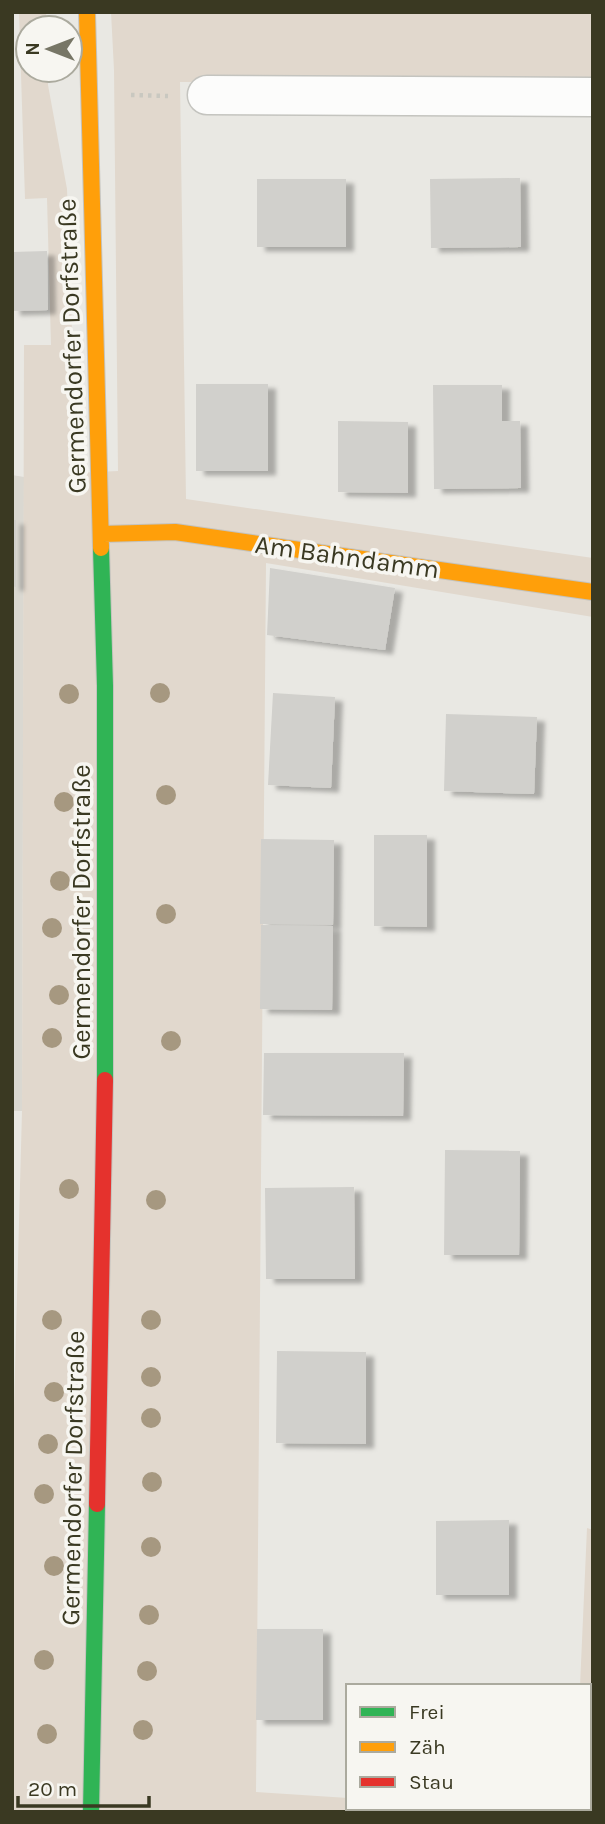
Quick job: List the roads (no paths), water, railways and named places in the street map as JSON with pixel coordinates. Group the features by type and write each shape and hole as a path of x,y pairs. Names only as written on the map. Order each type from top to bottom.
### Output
{"main road":[{"name":"Germendorfer Dorfstraße","path":"87,12 105,686 106,1010 91,1812"},
{"name":"Am Bahndamm","path":"102,534 175,532 593,592"}],"street":[{"path":"207,95 593,97"}]}
